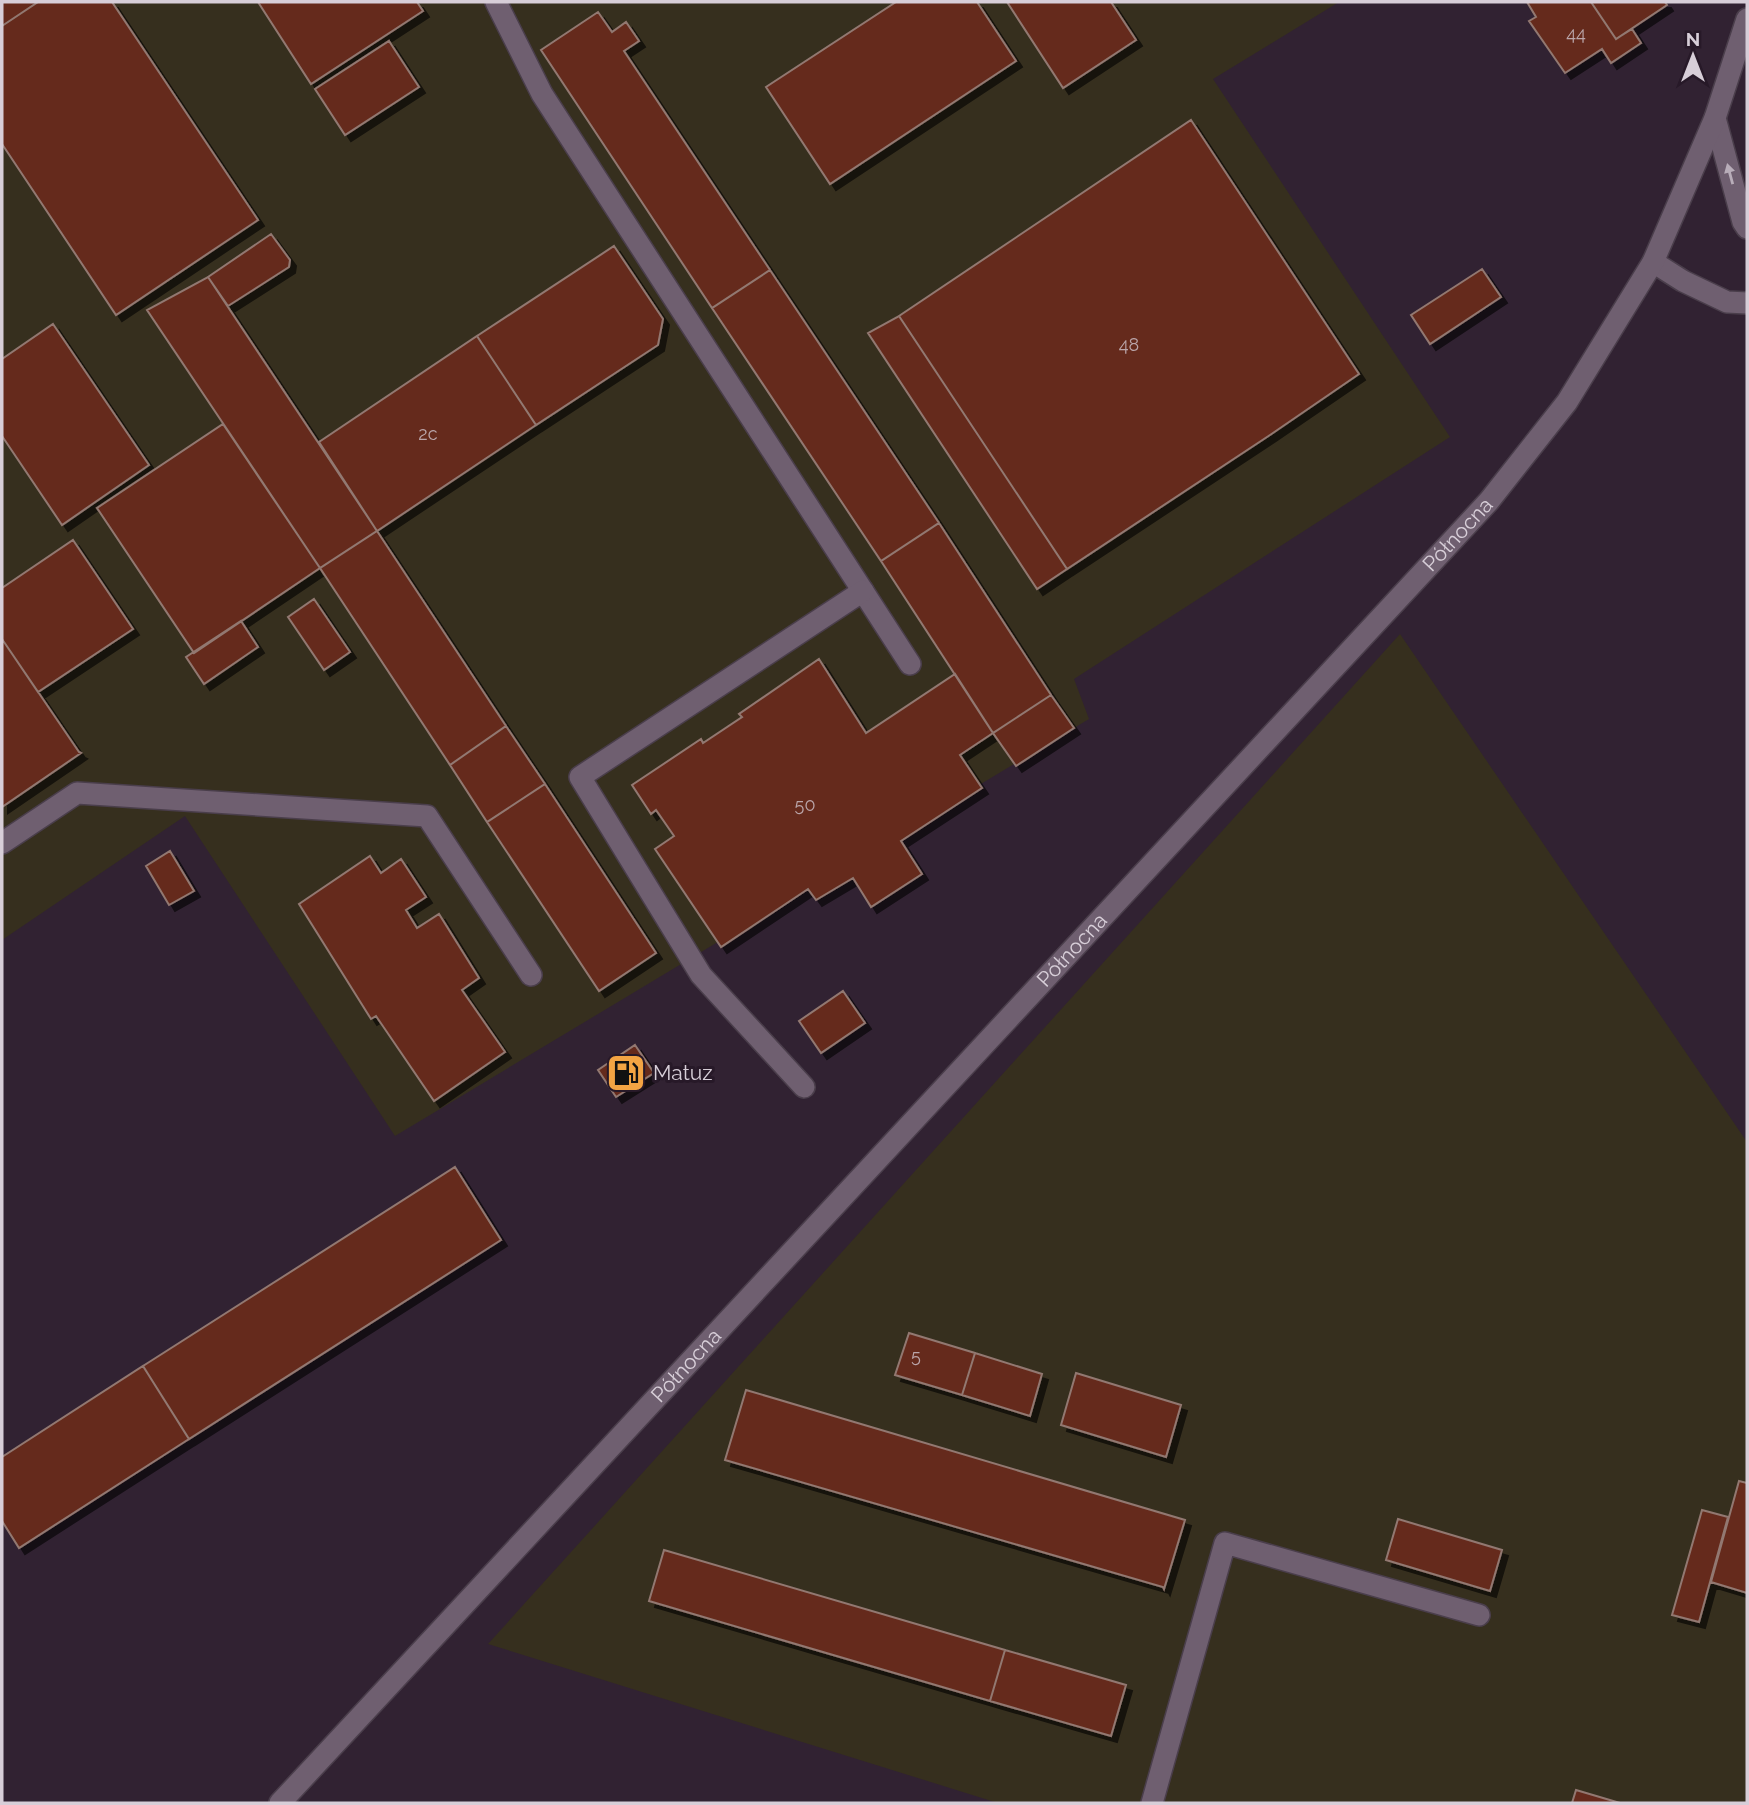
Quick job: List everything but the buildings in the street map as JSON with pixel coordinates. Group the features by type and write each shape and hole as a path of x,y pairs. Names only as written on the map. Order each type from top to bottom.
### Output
{"street":[{"path":"496,2 542,94 910,664"},
{"name":"Północna","path":"280,1803 1480,511 1567,402 1653,262 1715,118 1747,19"},
{"path":"1715,118 1743,222 1747,228"},
{"path":"1653,262 1683,282 1727,302 1747,303"},
{"path":"804,1087 701,975 580,777 863,591"},
{"path":"2,843 77,793 427,816 531,975"},
{"path":"1152,1803 1225,1543 1479,1615"}],"shaded area":[{"path":"2,2 1339,2 1213,79 1450,437 1074,679 1089,719 395,1136 185,816 2,940"},
{"path":"1400,634 1747,1142 1747,1803 998,1803 488,1644"}],"place":[{"name":"Matuz","path":"626,1073"}]}
